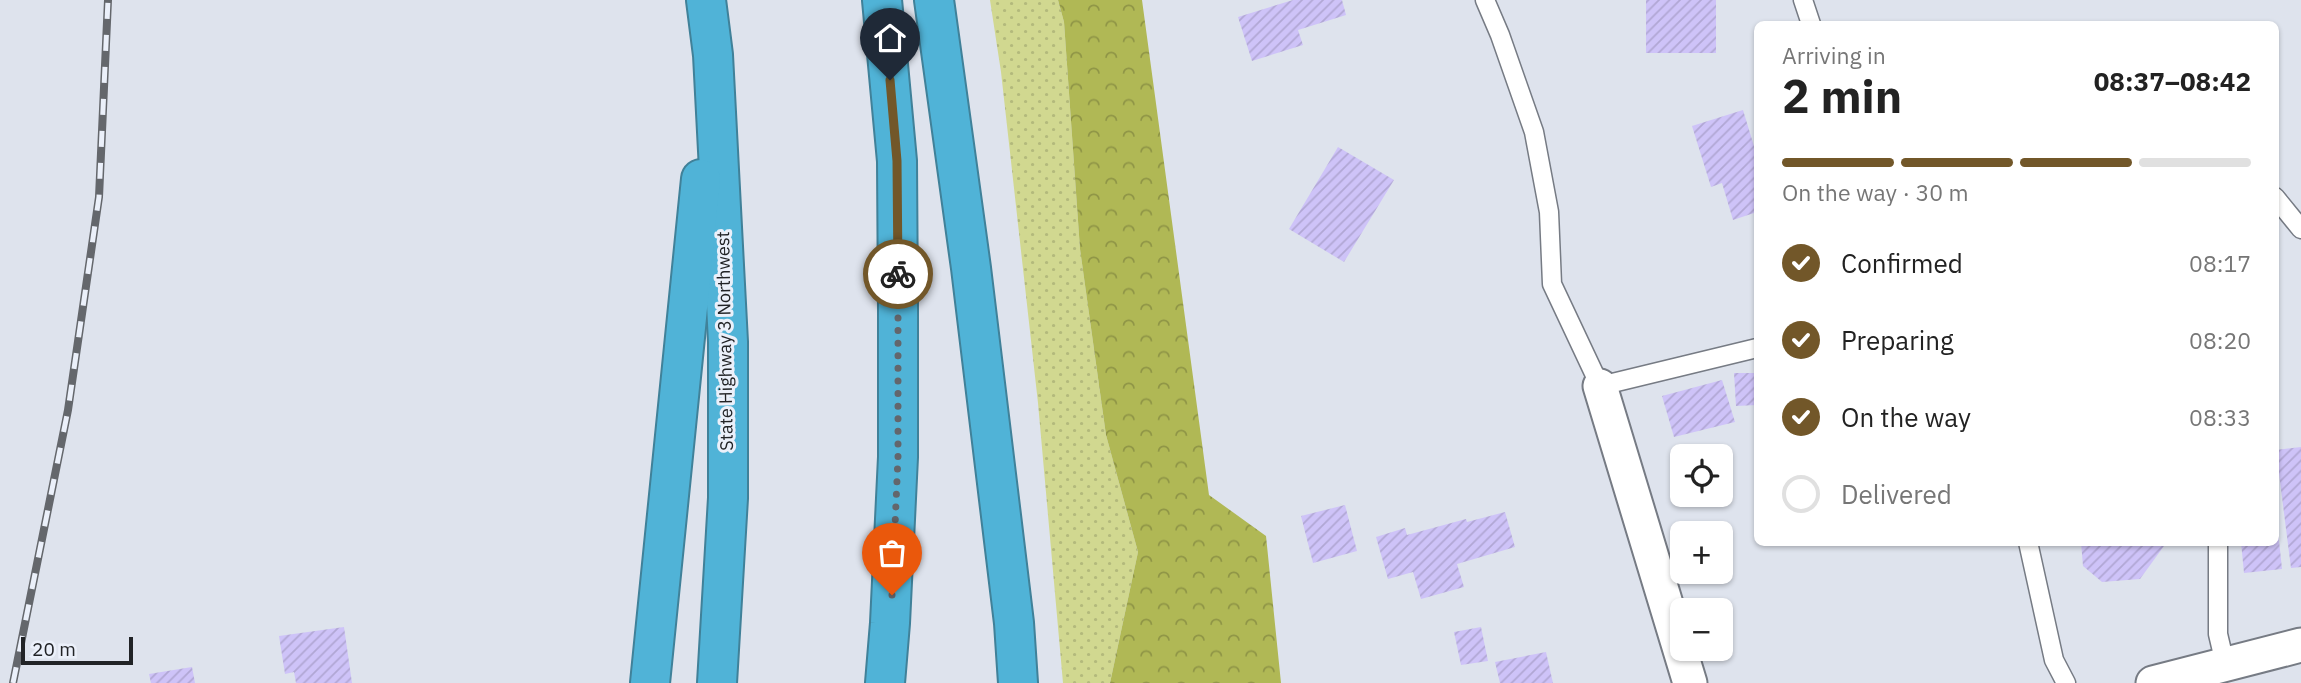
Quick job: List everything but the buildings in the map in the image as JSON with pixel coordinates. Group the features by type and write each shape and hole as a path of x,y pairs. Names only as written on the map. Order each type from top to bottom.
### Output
{"highway":[{"name":"State Highway 3 Northwest","path":"706,0 713,55 728,342 728,498 717,683"},
{"path":"881,0 897,161 898,296 898,457 885,683"},
{"path":"934,0 971,268 1014,623 1018,683"},
{"path":"650,683 713,55"}],"street":[{"path":"1600,386 1690,683"},
{"path":"2153,683 2301,645"}],"lane":[{"path":"1485,0 1534,132 1549,212 1552,284 1600,386 1754,349"},
{"path":"1803,0 1810,21"},
{"path":"2279,202 2301,229"},
{"path":"2029,546 2054,660 2066,683"},
{"path":"2218,546 2218,634 2225,664"}],"green space":[{"path":"990,0 1058,0 1064,22 1080,249 1106,435 1138,552 1110,683 1063,683 1038,403 1001,72"},
{"path":"1058,0 1142,0 1209,495 1266,536 1281,683 1110,683 1138,552 1106,435 1080,249 1064,22"}],"railway":[{"path":"13,683 68,410 99,197 108,0"}],"way so far":[{"path":"892,595 898,457 898,274"}],"route":[{"path":"890,80 897,161 898,274"}]}
